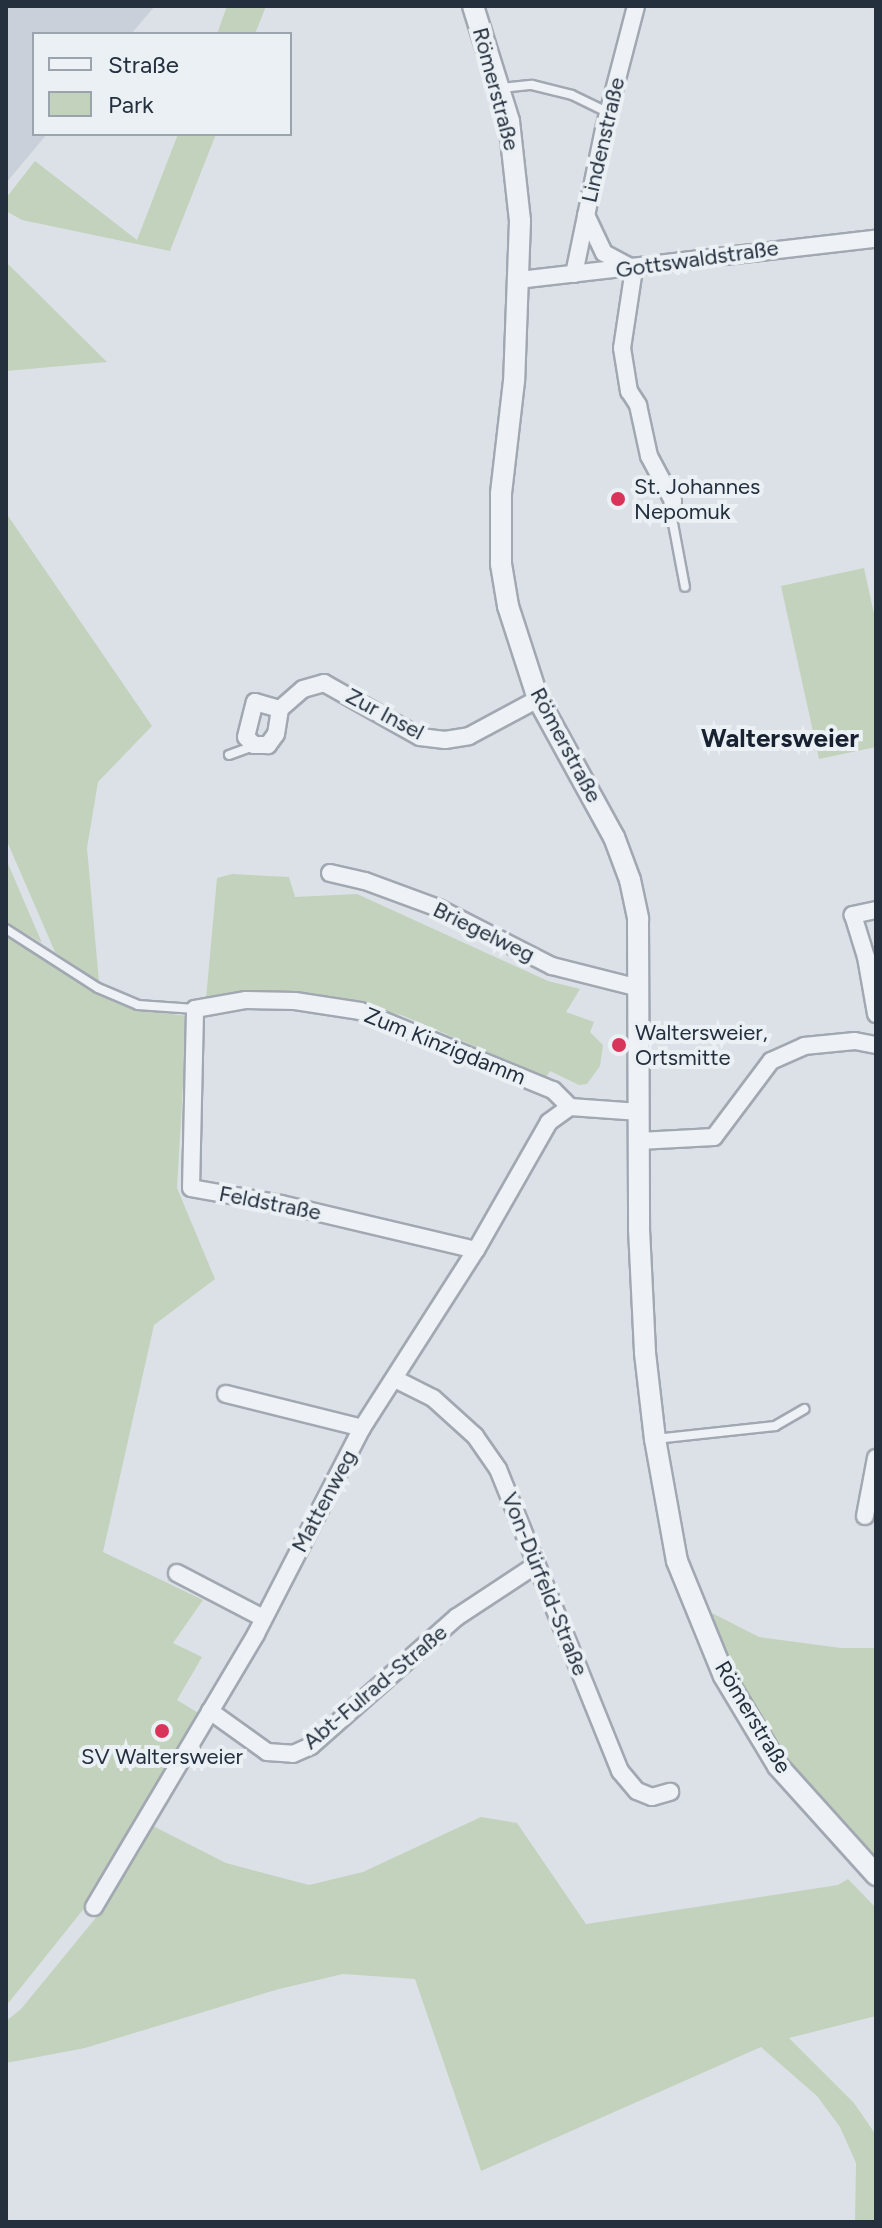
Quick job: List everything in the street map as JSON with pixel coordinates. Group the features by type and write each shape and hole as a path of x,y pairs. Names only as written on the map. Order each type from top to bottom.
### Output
{"street":[{"name":"Römerstraße","path":"473,6 500,88 514,154 520,221 508,509 501,564 508,606 538,699 614,837 630,880 638,919 639,1141 645,1353 655,1439 677,1561 724,1676 778,1766 876,1875"},
{"name":"Lindenstraße","path":"574,274 636,6"},
{"path":"586,215 604,253 634,269 622,348 629,391 638,405 649,456 673,501 671,513"},
{"name":"Gottswaldstraße","path":"519,280 634,269 805,244 876,239"},
{"name":"Zur Insel","path":"254,745 246,737 255,702 280,709 303,689 324,683 420,737 445,740 469,736 538,699"},
{"path":"254,745 273,742 280,709"},
{"name":"Briegelweg","path":"330,873 365,881 438,908 552,966 639,988"},
{"path":"876,910 853,915 876,1014"},
{"name":"Zum Kinzigdamm","path":"195,1009 246,1000 295,1001 360,1011 553,1090 570,1107"},
{"name":"Feldstraße","path":"195,1009 191,1188 281,1204 476,1250"},
{"path":"639,1141 714,1137 771,1061 804,1046 855,1041 876,1045"},
{"path":"570,1107 640,1112"},
{"name":"Mattenweg","path":"94,1907 263,1618 362,1428 476,1250 549,1122 570,1107"},
{"name":"Von-Dürfeld-Straße","path":"395,1379 433,1398 475,1436 510,1494 620,1771 637,1791 652,1797 670,1792"},
{"path":"226,1394 362,1428"},
{"path":"865,1516 876,1458"},
{"name":"Abt-Fulrad-Straße","path":"210,1711 267,1752 293,1754 311,1746 457,1617 536,1565"},
{"path":"177,1573 263,1618"}],"lane":[{"path":"500,88 532,85 572,95 609,113"},
{"path":"671,513 685,587"},
{"path":"229,755 254,745"},
{"path":"6,929 98,988 138,1005 195,1009"},
{"path":"655,1439 775,1426 805,1409"}],"shaded area":[{"path":"6,6 155,6 133,32 32,32 32,136 45,136 6,183"}],"green space":[{"path":"227,6 266,6 256,32 218,32"},
{"path":"177,136 215,136 170,251 22,220 6,211 6,198 35,161 137,240"},
{"path":"6,262 107,362 6,371"},
{"path":"6,513 152,726 98,782 87,848 99,982 55,952 6,839"},
{"path":"864,568 876,623 876,747 819,759 781,586"},
{"path":"6,859 42,943 6,922"},
{"path":"232,874 289,877 295,897 357,894 548,981 580,989 566,1012 594,1022 590,1032 603,1045 600,1066 587,1084 579,1085 550,1071 546,1077 404,1016 342,999 308,996 206,999 217,878"},
{"path":"6,933 109,999 142,1010 187,1016 177,1188 215,1279 154,1325 103,1552 203,1600 173,1643 202,1657 177,1700 200,1714 86,1906 6,2006"},
{"path":"710,1612 759,1637 841,1648 876,1648 876,1865 831,1818 762,1724 715,1631"},
{"path":"481,1817 517,1823 586,1924 838,1885 848,1879 876,1908 876,2016 789,2038 854,2103 876,2135 876,2222 855,2222 856,2163 840,2127 817,2096 761,2047 481,2171 415,1979 343,1974 279,1989 85,2048 6,2063 6,2021 21,2009 94,1920 153,1826 226,1863 309,1885 363,1872"}],"place":[{"name":"St. Johannes Nepomuk","path":"618,499"},
{"name":"Waltersweier, Ortsmitte","path":"619,1045"},
{"name":"SV Waltersweier","path":"162,1731"}],"district":[{"name":"Waltersweier","path":"780,739"}]}
